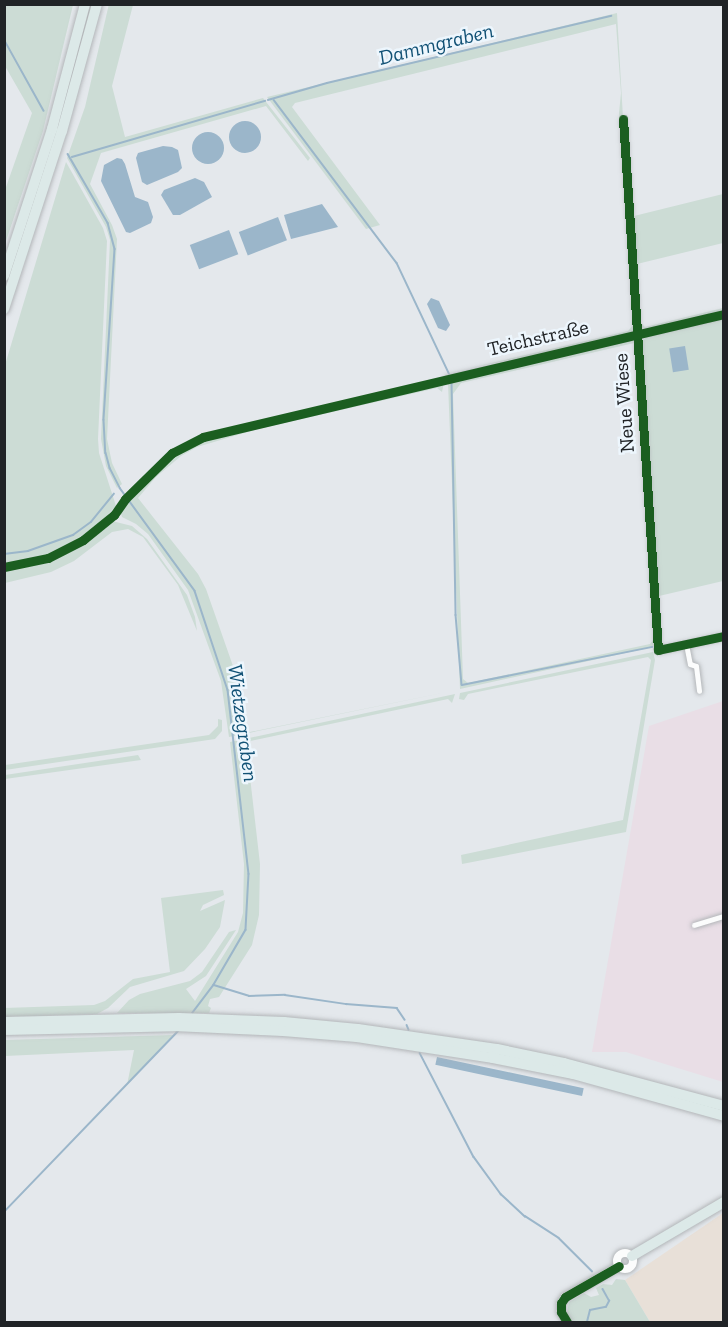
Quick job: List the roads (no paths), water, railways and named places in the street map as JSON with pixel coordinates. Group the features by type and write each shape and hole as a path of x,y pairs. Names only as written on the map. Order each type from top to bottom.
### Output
{"highway":[{"path":"4,276 52,129 85,4"},
{"path":"4,309 62,131 97,4"},
{"path":"4,1022 176,1022 358,1029 497,1049 638,1081 723,1106"},
{"path":"4,1030 176,1022"},
{"path":"205,1023 357,1037 473,1054 573,1074 723,1116"},
{"path":"703,1109 723,1122"},
{"path":"632,1256 723,1202"}],"street":[{"name":"Neue Wiese","path":"623,119 658,650 686,644"},
{"name":"Teichstraße","path":"447,378 723,314"},
{"path":"699,691 696,666 690,664 686,644 723,636"},
{"path":"694,925 723,915"},
{"path":"567,1323 561,1312 561,1303 565,1297 619,1266 618,1256 625,1252 632,1256"}],"water":[{"path":"245,121 257,125 261,137 257,149 245,153 233,149 229,137 233,125"},
{"path":"208,132 220,136 224,148 220,160 208,164 196,160 192,148 196,136"},
{"path":"163,146 178,150 182,168 178,172 147,185 142,182 136,158 138,153"},
{"path":"117,158 122,159 125,164 135,197 148,202 153,217 151,223 130,233 126,232 101,181 104,165"},
{"path":"195,178 204,182 212,197 180,215 173,215 161,195 164,190"},
{"path":"322,204 338,227 291,239 284,215"},
{"path":"278,217 287,240 248,255 239,232"},
{"path":"229,230 238,254 199,269 190,245"},
{"path":"431,298 439,301 450,325 446,331 438,328 427,304"},
{"path":"685,346 689,370 673,372 669,349"},
{"path":"437,1057 584,1088 582,1096 435,1065"}],"waterway":[{"name":"Dammgraben","path":"268,100 327,83 611,16"},
{"name":"Wietzegraben","path":"4,39 44,111"},
{"path":"274,100 397,263 449,373"},
{"name":"Dammgraben","path":"72,157 265,101"},
{"name":"Wietzegraben","path":"68,154 108,223 115,249 104,420 106,453 110,468 120,488 195,591 228,690 249,874 246,930 214,985 193,1013"},
{"path":"452,382 456,615 462,685 652,647"},
{"path":"4,554 28,551 73,535 91,522 114,494"},
{"path":"214,985 249,996 285,995 346,1004 397,1008 405,1020"},
{"path":"407,1025 409,1030"},
{"name":"Wietzegraben","path":"4,1212 178,1031"},
{"path":"420,1053 474,1157 501,1194 525,1216 559,1238 592,1271"},
{"path":"587,1322 590,1310 606,1307 609,1301 603,1290"}]}
